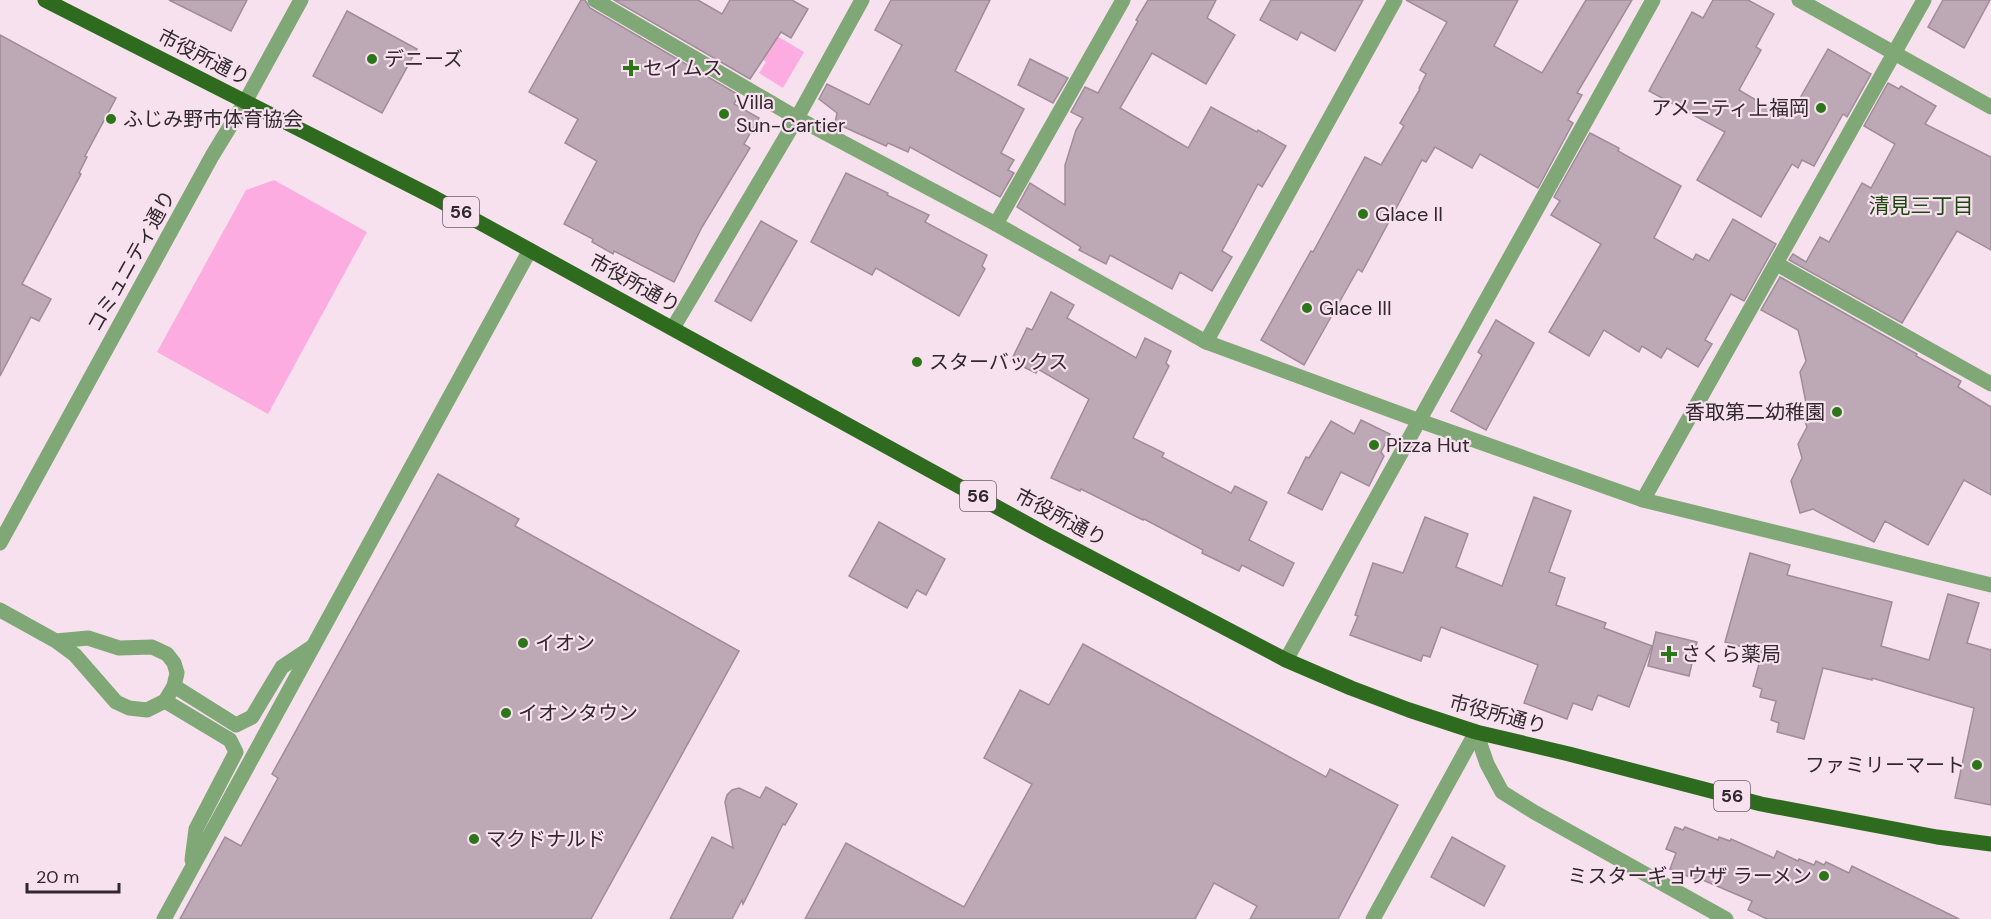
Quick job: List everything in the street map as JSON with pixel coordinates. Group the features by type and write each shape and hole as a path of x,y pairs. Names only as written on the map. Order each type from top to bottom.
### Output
{"main road":[{"name":"市役所通り","path":"45,0 435,198 1044,533 1286,660 1409,710 1476,732 1761,804 1937,837 1991,844"}],"street":[{"name":"コミュニティ通り","path":"0,543 206,166 245,102 301,0"},
{"path":"595,0 797,118 996,224 1206,342 1643,500 1991,585"},
{"path":"673,328 797,118 862,0"},
{"path":"996,224 1123,0"},
{"path":"1206,342 1395,0"},
{"path":"1286,660 1653,0"},
{"path":"1798,0 1991,107"},
{"path":"1643,500 1924,0"},
{"path":"164,919 530,250"},
{"path":"1777,264 1991,384"},
{"path":"0,610 57,641 75,655 116,702 129,708 147,710 165,701 174,686 177,674 174,663 167,654 152,647 119,648 88,638 57,641"},
{"path":"174,686 236,725 252,717 282,667 314,646"},
{"path":"233,748 252,740 272,702 298,674"},
{"path":"165,701 230,740 236,752 196,829 191,869"},
{"path":"1373,919 1476,732"},
{"path":"1476,732 1487,764 1502,792 1726,919"}],"shaded area":[{"path":"772,33 804,52 783,88 759,73 766,62 760,58"},
{"path":"274,180 367,232 268,414 157,352 246,190"}],"building":[{"path":"169,0 247,0 231,31"},
{"path":"581,0 585,0 590,8 739,95 734,104 759,118 744,144 750,148 702,227 674,282 614,251 613,254 592,242 593,239 564,224 597,161 565,143 578,119 529,92"},
{"path":"614,0 698,0 722,14 730,0 792,0 808,9 791,38 781,32 750,79"},
{"path":"891,0 990,0 955,71 1024,109 1001,153 1014,160 1008,170 1014,173 1000,197 910,147 908,152 888,143 886,146 835,123 837,113 819,99 827,84 869,105 902,45 875,30"},
{"path":"1148,0 1216,0 1207,18 1235,35 1206,84 1152,53 1120,108 1188,148 1211,107 1286,146 1262,187 1258,184 1222,251 1232,257 1212,291 1180,272 1172,289 1110,255 1106,264 1079,250 1081,247 1017,207 1030,183 1065,205 1065,165 1076,130 1083,118 1071,112 1085,87 1098,93"},
{"path":"1271,0 1363,0 1335,51 1301,32 1297,40 1260,20"},
{"path":"1406,0 1518,0 1494,46 1542,73 1586,0 1632,0 1577,93 1582,95 1568,120 1573,123 1538,188 1480,154 1472,168 1435,147 1426,162 1422,160 1362,272 1358,269 1304,365 1261,340 1365,157 1381,165 1404,126 1400,123 1420,89 1426,74 1420,70 1447,22"},
{"path":"1713,0 1748,0 1774,14 1756,47 1761,50 1739,90 1788,119 1828,49 1871,74 1847,117 1843,114 1814,166 1802,160 1798,168 1792,164 1761,217 1697,180 1725,132 1649,91 1692,12 1703,18"},
{"path":"1943,0 1990,0 1964,48 1928,27"},
{"path":"347,11 417,49 382,113 313,76"},
{"path":"0,35 116,98 85,156 87,157 79,173 81,174 22,284 51,299 39,321 31,317 0,376"},
{"path":"1030,59 1068,78 1053,103 1018,85"},
{"path":"1888,83 1899,89 1901,86 1936,106 1925,124 1991,157 1991,250 1957,231 1902,323 1789,260 1793,254 1806,262 1820,237 1829,242 1862,183 1871,188 1895,144 1864,126"},
{"path":"1590,133 1681,186 1654,238 1693,260 1696,254 1709,261 1733,219 1776,244 1744,301 1731,294 1705,340 1712,344 1698,367 1667,348 1661,358 1642,346 1639,352 1604,330 1589,356 1549,332 1601,244 1551,215 1560,201 1554,197"},
{"path":"846,173 929,215 925,222 987,255 982,266 985,269 959,316 876,268 872,275 811,242"},
{"path":"761,221 797,241 751,321 715,301"},
{"path":"1780,277 1961,381 1958,387 1991,407 1991,495 1964,480 1928,545 1885,521 1874,542 1813,509 1800,513 1791,481 1802,458 1798,444 1807,427 1802,413 1806,403 1800,372 1806,361 1798,330 1761,310"},
{"path":"1051,292 1074,305 1067,318 1136,358 1145,338 1171,351 1166,363 1169,366 1133,438 1164,453 1162,457 1231,493 1235,486 1267,502 1249,540 1294,563 1283,586 1242,565 1239,571 1202,553 1203,550 1144,519 1081,489 1080,491 1051,478 1089,399 1038,369 1036,373 1011,361 1027,328 1032,330"},
{"path":"1496,320 1534,343 1486,430 1451,411 1482,355 1478,352"},
{"path":"1361,420 1390,434 1381,452 1384,456 1369,486 1341,472 1322,510 1288,493 1306,457 1309,458 1331,421 1354,434"},
{"name":"イオンタウン","path":"438,474 519,519 515,526 739,651 591,919 180,919 225,837 241,846 278,778 272,774"},
{"path":"1534,497 1571,511 1549,572 1565,578 1556,605 1606,623 1604,628 1652,646 1629,707 1598,695 1592,710 1573,703 1567,719 1524,703 1538,665 1441,627 1430,657 1423,655 1421,661 1350,635 1358,616 1355,615 1373,563 1403,573 1425,517 1468,534 1456,567 1502,586"},
{"path":"879,522 945,559 926,595 917,590 907,608 849,576"},
{"path":"1750,553 1790,565 1787,575 1892,602 1881,646 1929,660 1948,594 1979,603 1967,643 1991,650 1991,805 1955,798 1974,708 1872,678 1872,680 1823,668 1804,739 1777,732 1779,723 1771,720 1776,701 1760,697 1762,689 1753,686 1762,653 1725,642"},
{"path":"1656,632 1697,642 1689,676 1648,666"},
{"path":"1083,644 1326,777 1330,769 1398,805 1338,919 1250,919 1257,906 1214,883 1195,919 805,919 846,843 964,907 1032,784 984,758 1020,690 1049,705"},
{"path":"766,787 797,804 785,825 783,824 743,904 742,900 732,919 670,919 712,837 733,848 725,802 727,795 739,788 760,798"},
{"path":"1675,827 1683,830 1685,827 1718,840 1719,837 1730,841 1731,839 1774,858 1777,851 1798,861 1799,859 1814,865 1816,861 1824,865 1826,862 1849,873 1852,866 1959,919 1767,919 1748,910 1752,901 1670,869 1676,853 1666,849"},
{"path":"1452,837 1505,866 1484,906 1431,877"}],"place":[{"name":"デニーズ","path":"372,59"},
{"name":"セイムス","path":"631,68"},
{"name":"アメニティ上福岡","path":"1821,108"},
{"name":"Villa Sun-Cartier","path":"724,114"},
{"name":"ふじみ野市体育協会","path":"111,119"},
{"name":"Glace II","path":"1363,214"},
{"name":"Glace III","path":"1307,308"},
{"name":"スターバックス","path":"917,362"},
{"name":"香取第二幼稚園","path":"1837,412"},
{"name":"Pizza Hut","path":"1374,445"},
{"name":"イオン","path":"523,643"},
{"name":"さくら薬局","path":"1669,654"},
{"name":"イオンタウン","path":"506,713"},
{"name":"ファミリーマート","path":"1977,765"},
{"name":"マクドナルド","path":"474,839"},
{"name":"ミスターギョウザ ラーメン","path":"1824,876"}],"district":[{"name":"清見三丁目","path":"1921,206"}]}
